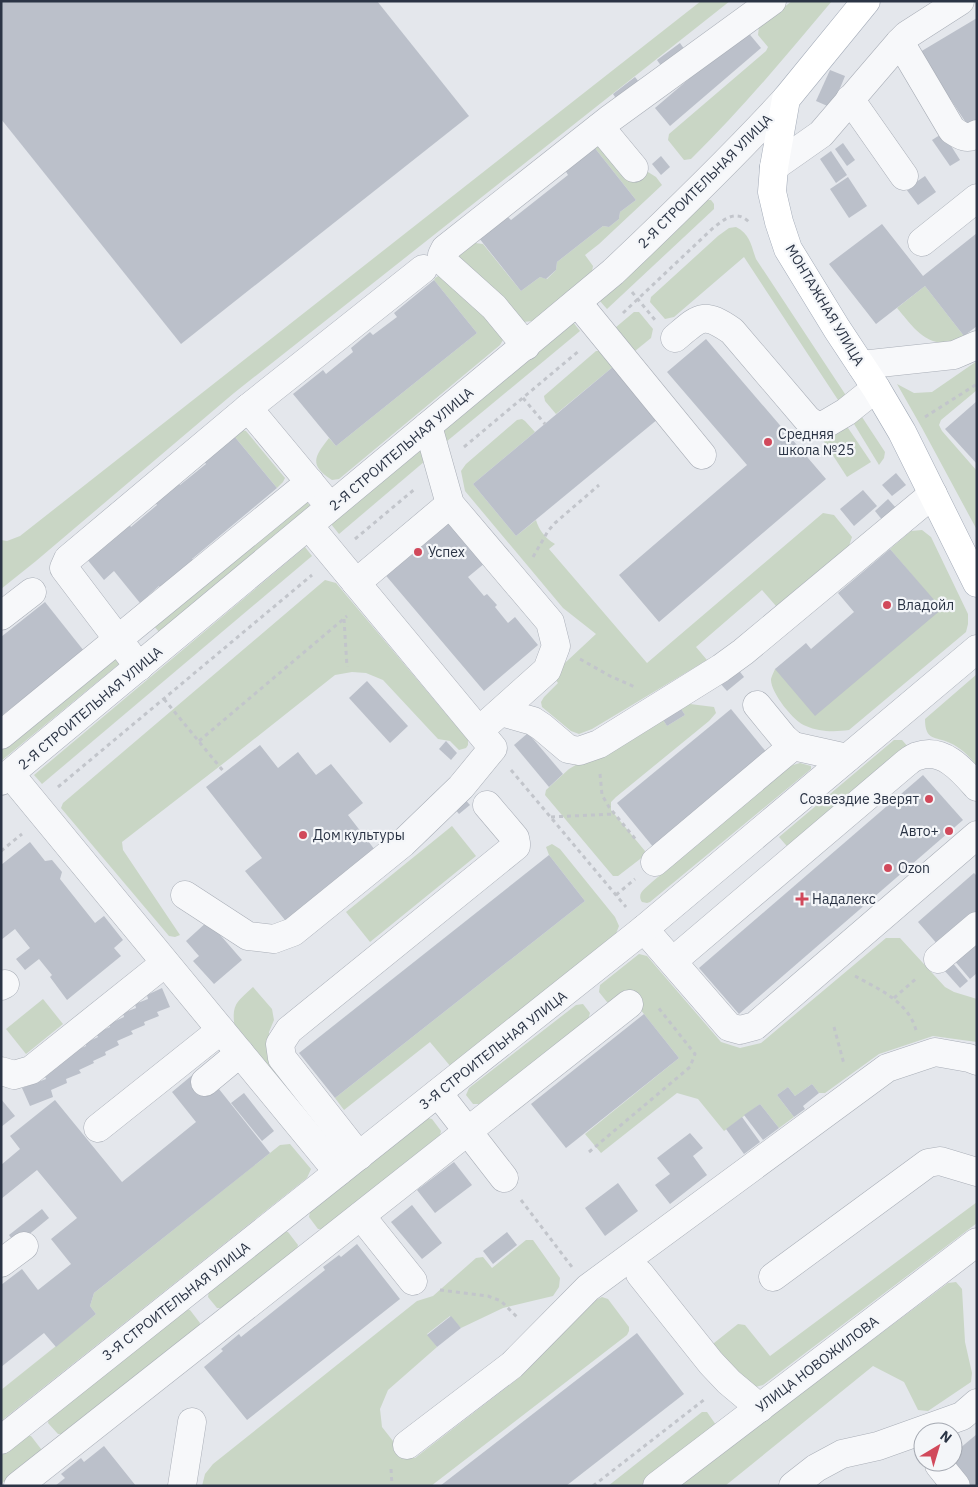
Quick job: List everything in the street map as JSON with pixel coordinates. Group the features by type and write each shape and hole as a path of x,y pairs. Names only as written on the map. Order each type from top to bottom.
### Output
{"main road":[{"name":"МОНТАЖНАЯ УЛИЦА","path":"866,1 786,99 774,167 772,192 788,249 902,432 977,583"}],"street":[{"path":"526,346 494,307 444,262 442,255 445,249 600,127 772,1"},
{"path":"774,167 821,134 907,35 960,1"},
{"path":"900,42 952,130 962,137 971,138 977,134"},
{"name":"2-Я СТРОИТЕЛЬНАЯ УЛИЦА","path":"6,778 613,272 742,146 786,99"},
{"path":"850,99 904,176"},
{"path":"600,127 634,168"},
{"path":"922,242 977,198"},
{"path":"139,667 64,568 68,559 248,408 423,269"},
{"path":"577,302 702,455"},
{"path":"666,329 706,318 717,321 732,331 807,419 816,426 824,425 846,412 876,388"},
{"path":"861,365 954,355 977,344"},
{"path":"248,408 331,507"},
{"path":"185,895 248,936 274,939 293,932 403,843 461,787 501,712 548,670 556,646 550,622 450,504 428,426"},
{"path":"1,735 310,482"},
{"path":"501,712 533,721 568,749 579,750 598,744 721,668 743,652 933,494"},
{"path":"362,590 450,504"},
{"path":"309,526 486,739"},
{"path":"1,616 32,592"},
{"name":"3-Я СТРОИТЕЛЬНАЯ УЛИЦА","path":"1,1440 644,929 977,649"},
{"path":"757,704 784,738 793,746 847,758"},
{"path":"647,869 793,746"},
{"path":"673,961 905,764 917,756 930,753 945,758 962,770 977,787"},
{"path":"6,778 240,1053 348,1164"},
{"path":"348,1164 282,1058 280,1044 289,1030 516,846 515,838 487,805"},
{"path":"644,929 729,1027 740,1030 755,1026 977,835"},
{"path":"930,966 977,926"},
{"path":"1,1071 14,1075 31,1070 165,963"},
{"path":"18,1486 629,1004"},
{"path":"98,1128 221,1030"},
{"path":"407,1445 512,1365 588,1288 887,1068 935,1052 977,1061"},
{"path":"205,1082 240,1053"},
{"path":"438,1093 504,1178"},
{"path":"773,1277 928,1163 940,1161 977,1172"},
{"path":"361,1216 413,1281"},
{"name":"УЛИЦА НОВОЖИЛОВА","path":"657,1486 977,1242"},
{"path":"1,1263 24,1246"},
{"path":"640,1274 711,1363 729,1382 760,1408"},
{"path":"793,1486 816,1468 842,1454 878,1446 964,1417"},
{"path":"182,1486 192,1422"},
{"path":"941,1472 956,1486"}],"path":[{"path":"637,299 666,329"},
{"path":"902,432 977,384"},
{"path":"523,398 545,424"},
{"path":"518,584 555,522 599,485"},
{"path":"199,741 344,619 362,590"},
{"path":"344,619 347,667"},
{"path":"556,646 610,676 667,701"},
{"path":"164,699 224,772"},
{"path":"486,739 621,901"},
{"path":"598,744 602,795 647,869 616,895"},
{"path":"551,817 615,814"},
{"path":"894,998 930,966"},
{"path":"818,972 838,970 851,974 894,998 905,1009 915,1026 923,1056"},
{"path":"589,1152 690,1067 695,1054 654,1001 641,997 629,1004"},
{"path":"504,1178 588,1288"},
{"path":"413,1281 423,1288 488,1296 501,1301 512,1310 537,1339"},
{"path":"593,1486 707,1397"}],"green space":[{"path":"701,1 730,1 234,393 1,589 1,540 7,541 20,536"},
{"path":"792,1 832,1 728,121 691,159 684,160 668,140 669,134 766,51 768,47 758,35 759,26"},
{"path":"598,142 656,177 662,185 585,255 593,266 592,272 533,321 523,322 457,260 459,256 475,243 483,244 521,291 540,277 547,279 556,270 557,262 603,226 609,227 619,219 620,212 636,200 594,147"},
{"path":"706,200 711,200 714,204 714,209 607,309 599,300"},
{"path":"736,227 747,237 756,259 847,397 840,403 744,257 674,317 665,319 650,302 651,297 718,236 729,228"},
{"path":"443,273 500,333 503,340 500,345 339,479 332,480 320,470 316,461 320,450 329,438 336,446 477,333 434,280"},
{"path":"925,286 964,336 950,342 941,343 933,341 919,333 897,308"},
{"path":"634,312 639,312 653,329 651,338 635,351 628,350 615,328"},
{"path":"573,322 580,331 446,442 442,431"},
{"path":"596,351 601,351 614,366 556,414 545,401 544,396"},
{"path":"977,361 977,390 941,420 939,425 942,431 977,471 977,530 897,384 914,393 932,392"},
{"path":"860,414 885,452 884,458 879,465 851,419"},
{"path":"522,419 535,432 473,484 516,536 536,520 543,534 555,544 549,549 647,663 823,513 834,515 852,537 849,546 776,606 762,590 696,647 707,660 592,729 579,734 571,731 542,707 541,702 558,683 552,675 596,634 563,608 465,491 461,471 466,464 517,420"},
{"path":"844,422 871,462 847,477 821,437"},
{"path":"242,430 246,431 285,478 277,488 234,436"},
{"path":"421,450 425,461 339,534 331,524"},
{"path":"305,500 311,507 159,632 153,625"},
{"path":"922,530 931,537 968,614 966,632 849,730 822,730 811,728 801,723 795,719 779,699 772,686 771,680 775,669 941,609 890,549 911,531"},
{"path":"305,547 312,556 42,784 34,775"},
{"path":"325,580 336,583 468,740 468,745 466,748 459,750 450,741 438,739 383,680 366,673 352,672 335,675 122,842 123,850 180,935 175,937 169,936 61,808 63,803"},
{"path":"124,648 130,655 1,761 1,750"},
{"path":"977,674 977,766 958,747 932,737 925,726 925,719"},
{"path":"678,704 714,707 716,713 709,721 611,802 611,810 645,851 644,856 618,876 613,876 545,795 546,790 569,769 660,715 667,726 685,715"},
{"path":"894,740 902,740 909,748 792,852 779,837"},
{"path":"800,763 811,766 811,769 650,902 642,902 640,899 641,893 652,882 788,768"},
{"path":"452,826 476,856 370,942 346,912"},
{"path":"552,844 560,849 615,917 619,926 615,936 451,1067 430,1042 344,1110 335,1098 585,901 549,855 546,847"},
{"path":"886,938 900,938 945,987 954,992 977,999 977,1042 933,1036 879,1054 825,1093 819,1093 812,1084 795,1096 788,1087 777,1095 794,1117 779,1128 760,1104 724,1131 698,1099 677,1093 601,1153 585,1134 679,1058 628,994 612,1002 607,1002 599,992 600,985 639,954 647,956 721,1042 740,1048 761,1043"},
{"path":"253,987 272,1009 274,1020 269,1032 269,1063 333,1141 336,1149 235,1029 234,1009 242,997"},
{"path":"43,999 63,1024 26,1054 6,1029"},
{"path":"583,1004 590,1013 588,1020 479,1104 473,1104 466,1095 469,1088 576,1005"},
{"path":"428,1118 432,1119 441,1131 440,1135 323,1229 318,1229 309,1217 310,1212"},
{"path":"290,1144 311,1169 307,1178 1,1421 1,1390 96,1314 90,1306 94,1293 280,1145"},
{"path":"977,1202 977,1223 763,1385 752,1388 713,1350 714,1343 738,1324 745,1325 770,1356"},
{"path":"284,1231 288,1232 298,1245 297,1249 222,1308 217,1308 208,1297 209,1291"},
{"path":"526,1240 533,1240 560,1278 559,1287 553,1296 503,1308 461,1328 450,1316 427,1334 437,1347 388,1390 380,1409 382,1427 400,1450 415,1458 520,1377 596,1300 602,1297 608,1299 629,1327 627,1335 431,1486 202,1486 205,1474 213,1464 417,1301 433,1296 476,1258 483,1257 492,1268"},
{"path":"956,1282 962,1289 965,1342 972,1373 971,1382 928,1411 918,1410 904,1382 873,1366 725,1486 678,1486 948,1283"},
{"path":"186,1309 190,1310 200,1323 199,1327 63,1434 58,1434 48,1423 49,1417"},
{"path":"702,1412 707,1412 716,1425 714,1429 640,1486 608,1486"},
{"path":"27,1436 31,1436 41,1449 40,1453 1,1484 1,1456"}],"building":[{"path":"1,1 377,1 469,116 181,344 1,119"},
{"path":"977,18 977,125 970,129 951,100 944,104 915,55"},
{"path":"746,30 761,48 670,126 655,108"},
{"path":"680,43 687,53 664,70 657,60"},
{"path":"830,70 845,76 832,108 816,101"},
{"path":"635,77 643,87 620,104 613,94"},
{"path":"943,133 960,160 950,166 932,140"},
{"path":"843,143 855,160 847,166 835,149"},
{"path":"594,147 636,200 620,212 619,219 609,227 603,226 557,262 556,270 546,279 540,277 521,291 479,238 507,216 511,220 568,175 565,170"},
{"path":"831,151 847,175 836,183 820,159"},
{"path":"661,156 670,167 661,175 652,164"},
{"path":"925,176 936,192 918,205 906,189"},
{"path":"848,177 867,206 849,218 830,189"},
{"path":"882,224 923,276 977,233 977,326 964,336 925,286 876,324 829,264"},
{"path":"434,280 477,333 336,446 293,394 323,370 326,374 353,352 351,348 370,332 373,335 397,317 394,313"},
{"path":"706,339 826,479 659,622 619,575 747,465 667,372"},
{"path":"614,366 658,419 516,536 473,484"},
{"path":"977,401 977,464 945,429"},
{"path":"234,436 277,488 192,559 196,563 163,590 159,586 140,603 114,571 104,580 86,558 128,523 131,527 157,505 154,501 178,482 180,485 206,464 204,461"},
{"path":"896,473 906,485 892,496 882,485"},
{"path":"863,490 877,506 854,526 840,509"},
{"path":"888,499 897,509 883,521 875,511"},
{"path":"445,516 485,563 468,577 484,596 487,594 497,605 495,607 508,623 515,617 538,645 484,691 382,571"},
{"path":"890,549 942,609 815,716 775,669 806,643 811,649 854,612 838,593"},
{"path":"45,602 84,651 1,716 1,637"},
{"path":"737,668 744,677 727,691 719,682"},
{"path":"367,681 408,726 390,743 349,698"},
{"path":"678,704 685,715 667,726 660,715"},
{"path":"731,709 768,754 654,848 617,803"},
{"path":"528,733 563,774 549,787 514,745"},
{"path":"446,741 457,753 451,760 439,749"},
{"name":"Дом культуры","path":"260,745 278,768 298,752 316,775 331,764 363,803 348,815 378,854 289,925 245,871 262,858 206,787"},
{"path":"923,775 963,820 739,1014 699,968"},
{"path":"461,795 470,805 459,814 451,804"},
{"path":"30,842 45,861 52,860 62,872 60,879 95,923 104,916 123,940 114,948 121,956 67,1000 50,977 52,975 39,959 25,970 16,959 30,948 15,929 1,940 1,865"},
{"path":"549,855 585,901 335,1098 299,1053"},
{"path":"974,873 977,876 977,912 939,946 918,922"},
{"path":"208,921 242,960 214,984 193,961 199,956 186,941"},
{"path":"977,938 977,973 970,979 953,959"},
{"path":"951,961 968,981 960,988 943,969"},
{"path":"162,988 170,1007 157,1012 159,1016 144,1022 145,1025 131,1031 133,1034 117,1041 119,1045 105,1052 106,1055 93,1061 94,1063 79,1070 81,1073 66,1079 67,1083 51,1090 53,1097 30,1106 22,1088 46,1079 43,1072 57,1061 72,1055 71,1052 86,1046 85,1043 98,1037 96,1033 110,1027 109,1024 124,1017 123,1013 136,1008 135,1004 148,999 147,995"},
{"path":"644,1014 679,1058 566,1148 531,1104"},
{"path":"196,1072 213,1093 219,1089 270,1153 94,1293 90,1306 96,1314 56,1347 44,1333 1,1367 1,1285 22,1269 38,1290 71,1264 51,1239 77,1218 37,1170 1,1199 1,1165 20,1149 10,1136 55,1100 122,1182 196,1122 172,1092"},
{"path":"812,1084 819,1093 803,1106 805,1109 794,1117 777,1095 788,1087 795,1096"},
{"path":"244,1093 274,1131 262,1141 231,1103"},
{"path":"1,1099 15,1116 1,1127"},
{"path":"760,1104 779,1128 763,1140 744,1115"},
{"path":"742,1117 760,1142 744,1154 726,1129"},
{"path":"690,1133 703,1148 693,1156 707,1175 670,1204 655,1185 670,1174 657,1158"},
{"path":"454,1162 472,1185 435,1213 417,1190"},
{"path":"618,1183 638,1211 605,1236 585,1208"},
{"path":"412,1205 442,1243 422,1259 391,1222"},
{"path":"42,1209 49,1218 16,1245 9,1235"},
{"path":"507,1232 517,1245 493,1264 483,1251"},
{"path":"357,1244 400,1299 247,1420 204,1367 239,1334 241,1337 325,1270 323,1267 339,1255 341,1257"},
{"path":"451,1316 461,1328 437,1347 427,1335"},
{"path":"637,1333 684,1394 566,1486 440,1486"},
{"path":"977,1434 977,1486 969,1486 960,1472 963,1472 963,1446"},
{"path":"104,1446 136,1486 55,1486 65,1478 61,1474 81,1458 84,1462"}],"place":[{"name":"Средняя школа №25","path":"768,442"},
{"name":"Успех","path":"418,552"},
{"name":"Владойл","path":"887,605"},
{"name":"Созвездие Зверят","path":"929,799"},
{"name":"Авто+","path":"949,831"},
{"name":"Дом культуры","path":"303,835"},
{"name":"Ozon","path":"888,868"},
{"name":"Надалекс","path":"802,899"}]}
